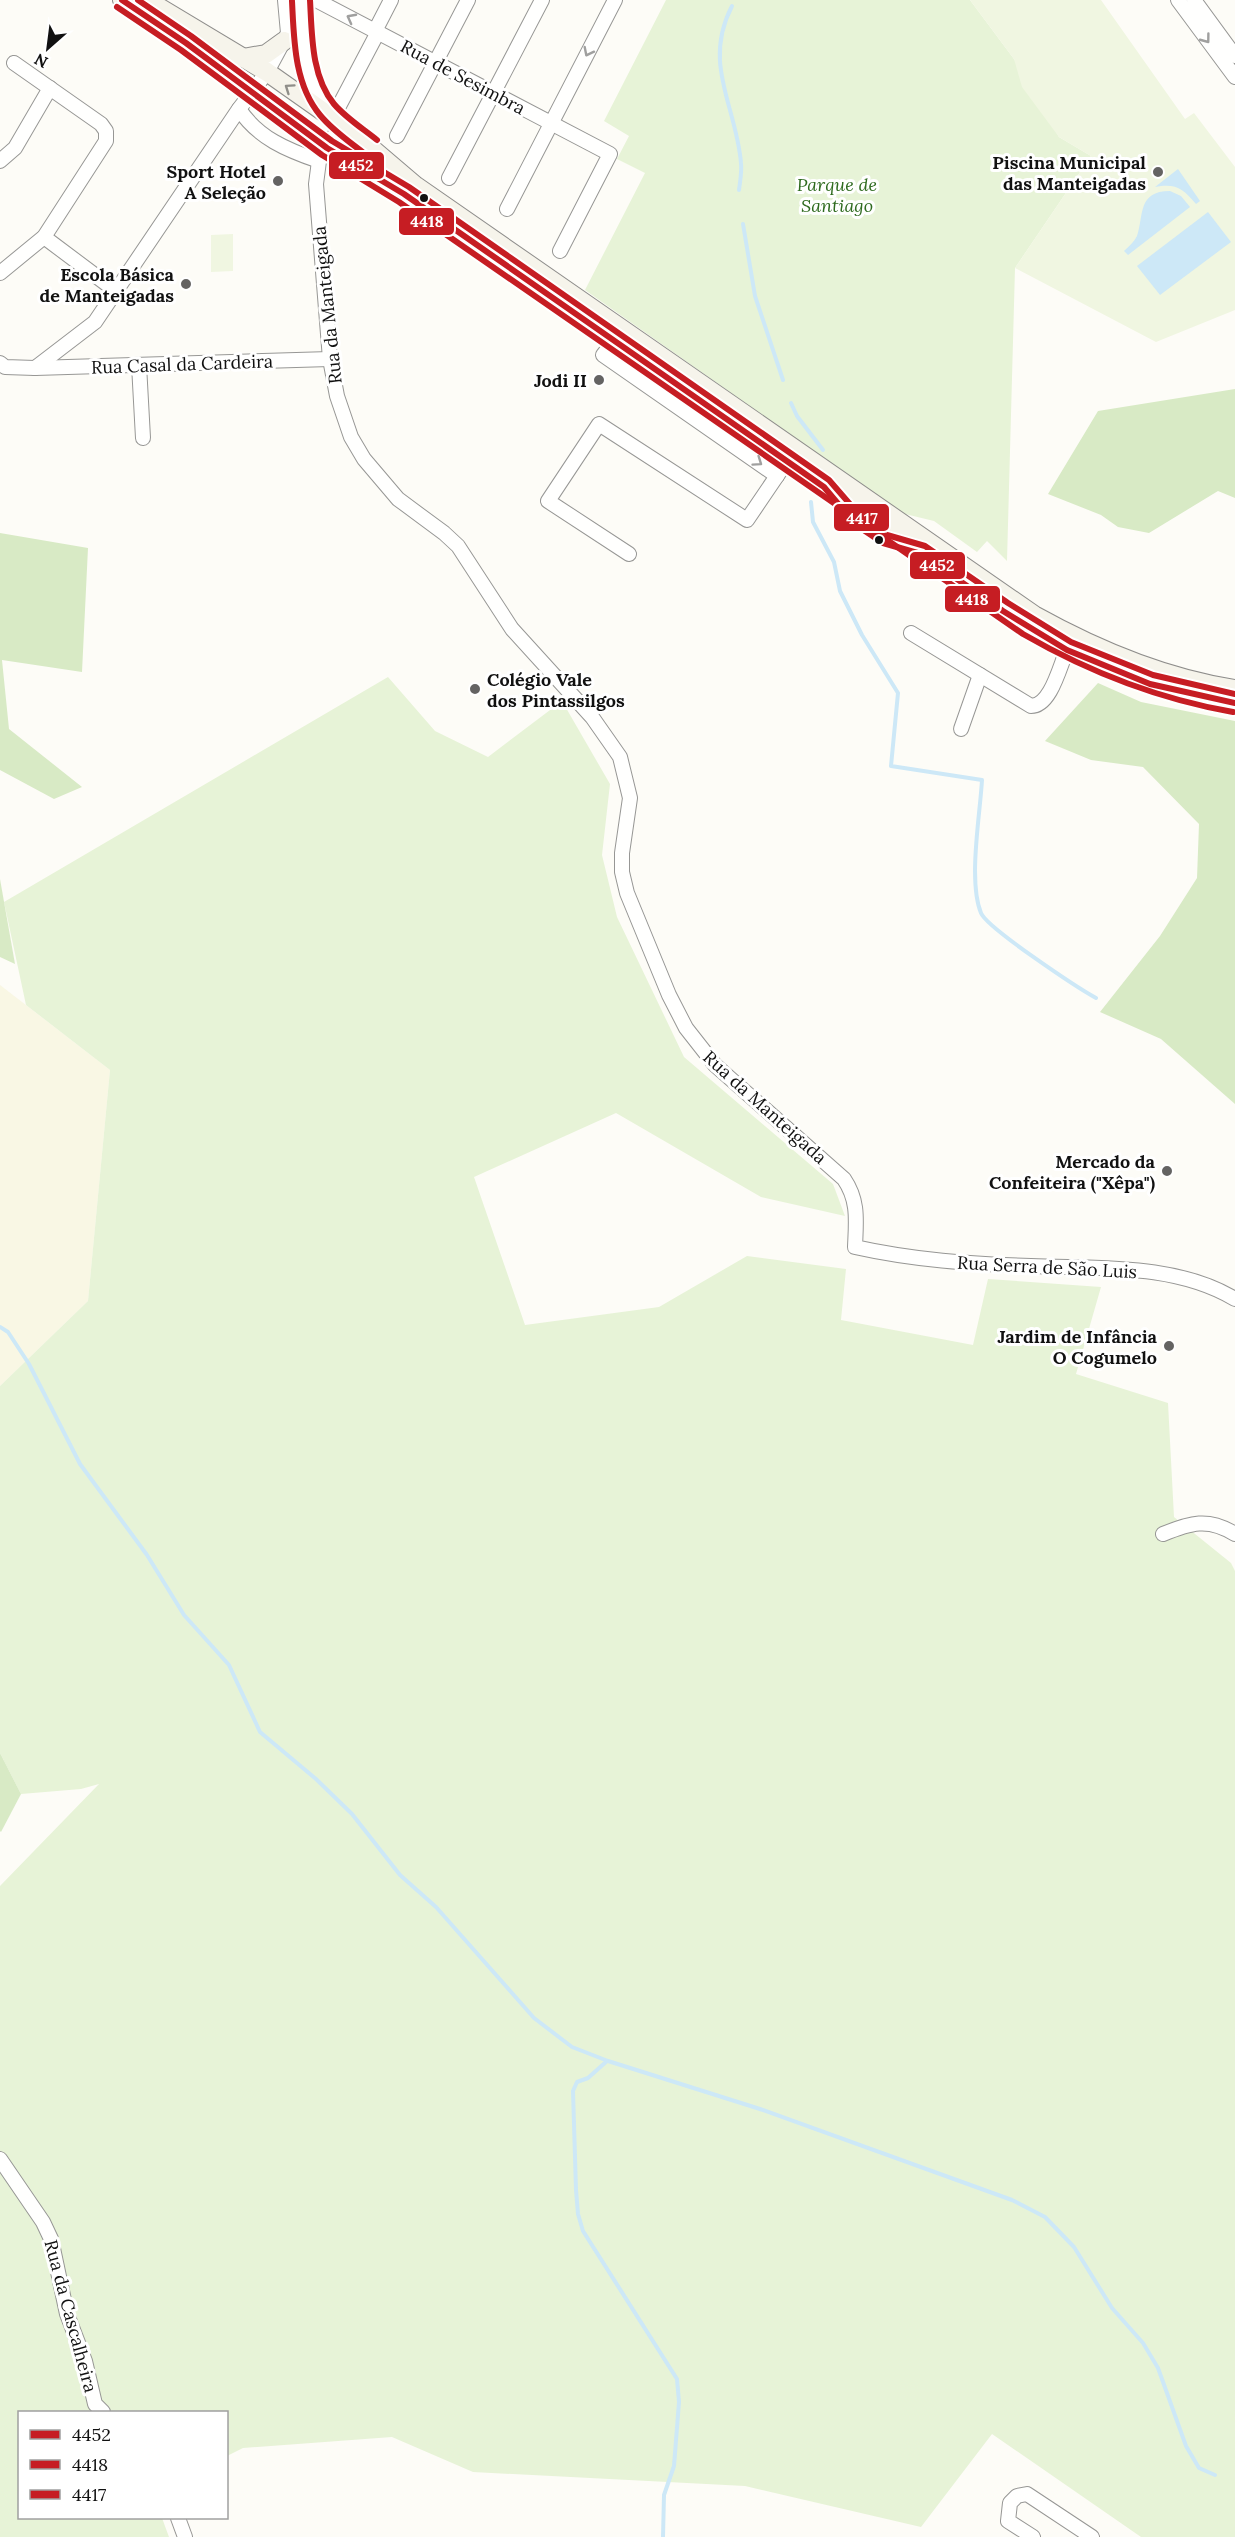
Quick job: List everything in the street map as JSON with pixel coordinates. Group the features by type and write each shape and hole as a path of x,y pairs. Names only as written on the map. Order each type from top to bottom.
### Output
{"main road":[{"path":"122,0 221,68 323,154 404,194 614,341 782,468 984,598 1067,650 1150,684 1235,703"},
{"path":"147,0 338,113 435,199 1034,615 1085,642 1140,665 1195,682 1235,689"},
{"path":"243,58 266,54 284,41"}],"street":[{"path":"35,368 95,322 239,109 267,72 284,41 288,28 285,0"},
{"path":"301,0 307,71 321,100 338,113"},
{"name":"Rua de Sesimbra","path":"316,0 610,154 560,251"},
{"name":"Rua da Manteigada","path":"391,0 338,113 336,134 323,154 316,184 330,359 342,415 364,459 398,499 458,546 512,629 592,717 620,757 627,777 630,798 622,853 622,872 627,893 669,995 686,1028 715,1065 844,1179 853,1192 856,1205 855,1247"},
{"path":"397,136 468,0"},
{"path":"449,178 542,0"},
{"path":"507,209 615,0"},
{"path":"1178,0 1235,77"},
{"path":"1194,0 1235,56"},
{"path":"0,273 44,237 106,141 106,131 101,124 14,63"},
{"path":"0,161 15,148 50,88"},
{"path":"239,109 250,124 264,136 292,152 323,154"},
{"path":"44,237 116,291"},
{"name":"Rua Casal da Cardeira","path":"0,363 5,367 35,368 330,359"},
{"path":"140,365 143,438"},
{"path":"629,554 548,501 599,424 747,520 782,468"},
{"path":"911,633 1026,704 1035,706 1046,698 1067,650"},
{"path":"961,729 980,675"},
{"name":"Rua Serra de São Luis","path":"855,1247 938,1261 1152,1271 1188,1279 1235,1299"},
{"path":"1163,1534 1193,1522 1227,1529 1235,1534"},
{"name":"Rua da Cascalheira","path":"0,2159 43,2222 51,2239 67,2314 86,2361 95,2404 102,2411"},
{"path":"1033,2537 1008,2521 1010,2503 1021,2494 1027,2494 1092,2537"},
{"path":"179,2519 185,2537"}],"shaded area":[{"path":"0,985 110,1070 88,1301 0,1386"}],"green space":[{"name":"Parque de Santiago","path":"666,0 970,0 1014,59 1059,137 1091,156 1015,268 1007,561 987,541 977,552 934,521 901,513 585,290 645,173 617,159 629,136 604,121"},
{"name":"Piscina Municipal das Manteigadas","path":"970,0 1101,0 1185,119 1194,113 1235,167 1235,310 1156,342 1015,268 1091,156 1059,137 1022,87 1014,59"},
{"path":"233,234 233,271 211,272 211,235"},
{"path":"1235,389 1235,498 1218,491 1149,533 1118,527 1101,515 1048,494 1098,411"},
{"path":"0,533 88,548 82,672 2,660 9,729 82,787 54,799 0,770"},
{"path":"388,677 435,731 488,757 562,701 610,784 602,855 617,917 684,1057 833,1184 845,1216 761,1197 616,1113 474,1177 525,1325 659,1307 747,1256 846,1269 841,1320 973,1345 988,1279 1101,1287 1076,1374 1168,1403 1174,1517 1231,1563 1235,1571 1235,2537 1141,2537 992,2434 921,2527 745,2486 473,2472 392,2437 243,2448 228,2456 228,2411 18,2411 18,2519 162,2519 169,2537 0,2537 0,1886 99,1784 81,1789 21,1794 0,1753 0,1386 88,1301 110,1070 26,1005 4,902"},
{"path":"1098,683 1141,702 1235,721 1235,1104 1161,1039 1100,1012 1160,936 1197,878 1199,824 1143,767 1091,760 1045,741"},
{"path":"0,879 15,964 0,957"},
{"path":"0,1753 21,1794 1,1832 0,1831"}],"water":[{"path":"1178,169 1200,201 1196,204 1178,188 1155,187"},
{"path":"1170,191 1181,196 1190,207 1128,255 1124,251 1137,236 1147,200 1159,192"},
{"path":"1208,212 1231,242 1160,295 1137,266"}],"waterway":[{"path":"732,6 724,27 720,47 720,66 738,142 741,166 739,190"},
{"path":"743,224 755,296 783,380"},
{"path":"791,403 797,416 823,450"},
{"path":"811,502 813,522 834,562 840,591 862,635 898,693 891,766 982,780 975,866 977,900 981,913 987,921 1015,944 1096,998"},
{"path":"0,1327 8,1332 29,1364 80,1464 147,1555 184,1615 229,1665 260,1732 316,1779 352,1814 400,1875 436,1907 534,2018 572,2047 608,2061 760,2109 1012,2200 1045,2217 1074,2247 1112,2308 1143,2343 1158,2368 1186,2446 1199,2468 1215,2475"},
{"path":"607,2061 588,2078 577,2082 573,2091 578,2214 583,2231 677,2379 679,2402 674,2466 664,2495 663,2537"}],"transit line":[{"name":"4452","path":"122,0 186,43 327,148 404,194 824,487 856,525 883,543 921,554 1003,611 1067,650 1150,684 1235,703"},
{"name":"4417","path":"138,0 191,36 332,141 409,187 829,480 862,518 887,535 925,546 1008,603 1071,642 1153,675 1235,694"},
{"name":"4417","path":"310,0 314,54 326,93 344,114 377,140"},
{"name":"4418","path":"292,1 297,61 311,103 325,121 365,154"},
{"name":"4418","path":"117,7 181,50 322,155 399,202 1023,634 1099,672 1151,692 1233,712"}],"place":[{"name":"Piscina Municipal das Manteigadas","path":"1158,172"},
{"name":"Sport Hotel A Seleção","path":"278,181"},
{"name":"Escola Básica de Manteigadas","path":"186,284"},
{"name":"Jodi II","path":"599,380"},
{"name":"Colégio Vale dos Pintassilgos","path":"475,689"},
{"name":"Mercado da Confeiteira (\"Xêpa\")","path":"1167,1171"},
{"name":"Jardim de Infância O Cogumelo","path":"1169,1346"}]}
